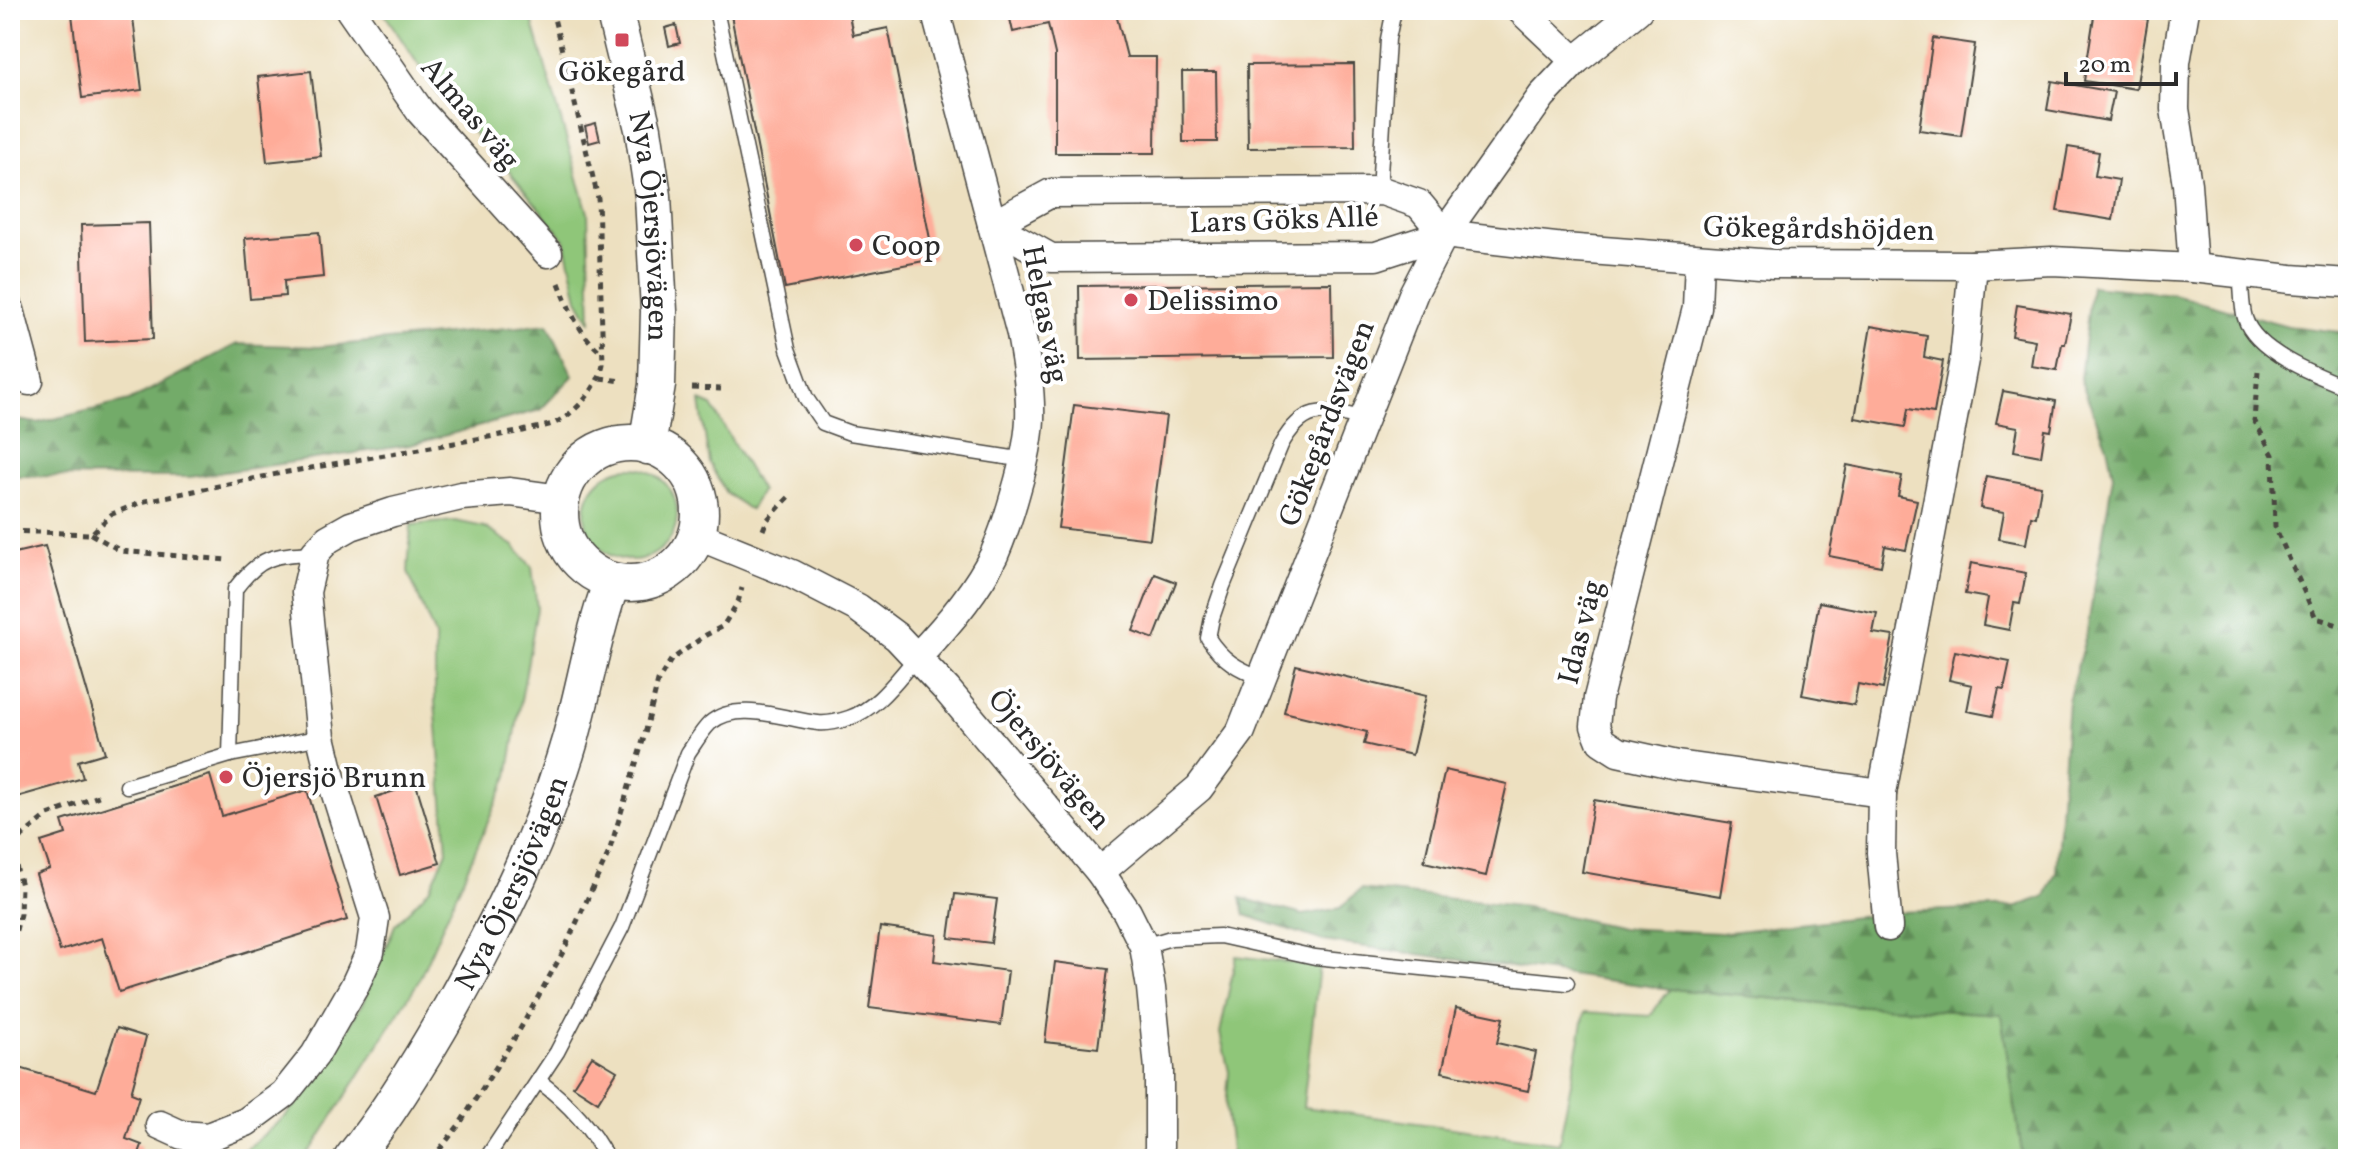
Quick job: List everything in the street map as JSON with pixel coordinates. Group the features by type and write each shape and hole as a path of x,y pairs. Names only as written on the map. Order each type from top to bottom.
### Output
{"street":[{"name":"Almas väg","path":"350,10 420,111 548,253"},
{"name":"Nya Öjersjövägen","path":"614,10 643,129 653,196 659,311 657,385 647,446"},
{"name":"Helgas väg","path":"917,657 969,596 993,557 1025,460 1030,419 1028,373 1021,334 935,10"},
{"path":"1521,10 1575,61"},
{"name":"Gökegårdsvägen","path":"1100,872 1199,788 1241,731 1414,292 1444,234 1542,96 1575,61 1638,10"},
{"path":"2185,10 2176,62 2175,109 2187,184 2193,268"},
{"name":"Lars Göks Allé","path":"1382,191 1419,204 1444,234 1376,256 1051,258 992,225 1051,193 1382,191"},
{"name":"Gökegårdshöjden","path":"1444,234 1564,248 1773,264 1973,265 2052,261 2193,268 2348,283"},
{"name":"Idas väg","path":"1699,259 1697,308 1598,698 1595,726 1601,741 1618,752 1677,765 1882,793"},
{"path":"1888,927 1881,853 1882,793 1964,360 1973,265"},
{"path":"10,310 29,381"},
{"path":"619,444 647,446 673,458 693,483 700,514 696,535 678,565 658,578 635,584 612,581 583,567 570,550 559,520 564,487 586,458 596,451 619,444"},
{"path":"160,1125 182,1135 208,1137 246,1122 284,1094 315,1055 370,952 375,918 321,737 306,592 315,553 328,539 351,526 393,512 461,496 510,492 561,499"},
{"name":"Öjersjövägen","path":"696,535 792,574 858,608 897,637 1100,872 1127,912 1144,946 1159,1069 1159,1159"},
{"name":"Nya Öjersjövägen","path":"352,1159 425,1053 502,912 545,815 570,739 600,615 612,581"}],"lane":[{"path":"716,10 788,349 806,398 823,423 850,433 1025,460"},
{"path":"1382,191 1380,175 1387,54 1394,10"},
{"path":"2240,274 2245,320 2260,343 2311,374 2348,388"},
{"path":"1262,678 1228,663 1208,638 1223,586 1281,445 1292,426 1306,415 1325,412 1364,418"},
{"path":"230,755 235,589 250,569 274,556 315,553"},
{"path":"486,1159 557,1052 622,927 688,753 698,737 712,721 736,712 768,713 821,723 849,718 878,700 917,657"},
{"path":"127,786 230,755 321,737"},
{"path":"1144,946 1171,938 1220,936 1315,957 1567,983"},
{"path":"539,1081 561,1097 596,1137 607,1159"}],"path":[{"path":"91,534 112,514 145,501 554,423 570,414 583,401 600,378 603,364 598,198 552,10"},
{"path":"548,253 569,311 589,342 602,352"},
{"path":"2260,343 2254,420 2273,455 2275,527 2316,618 2348,628"},
{"path":"10,531 91,534 121,551 233,561 250,569"},
{"path":"432,1159 459,1125 519,1031 563,952 609,852 658,681 671,660 723,626 738,602"},
{"path":"10,954 20,914 21,886 12,853 22,836 48,815 127,786"}],"green space":[{"path":"382,10 529,10 588,213 591,322 578,299 565,240 501,162 439,96"},
{"path":"2091,286 2173,294 2288,326 2348,333 2348,1159 2023,1159 2001,1014 1831,1004 1670,989 1323,941 1245,915 1241,898 1303,915 1340,908 1361,889 1527,907 1620,928 1721,933 1900,912 2018,907 2045,896 2056,872 2068,701 2087,631 2113,475 2107,446 2080,379"},
{"path":"548,324 573,376 540,410 410,445 190,477 10,476 10,419 37,423 129,401 237,344 318,347"},
{"path":"700,401 712,406 761,491 750,510 726,493 709,463"},
{"path":"631,468 649,471 664,481 674,496 677,514 674,532 664,547 649,557 631,560 613,557 598,547 588,532 585,514 588,496 598,481 613,471"},
{"path":"455,521 484,527 514,546 532,567 537,608 508,776 418,982 314,1146 303,1159 225,1159 239,1155 287,1115 330,1060 364,1000 395,925 431,887 447,851 435,702 435,636 408,572 411,525"},
{"path":"1236,956 1319,966 1303,1107 1559,1143 1585,1012 1650,1016 1670,989 1831,1004 2001,1014 2023,1159 1232,1159 1226,1107 1229,1072 1220,1033"}],"building":[{"path":"132,10 142,90 82,98 72,14"},
{"path":"730,10 848,10 853,35 888,28 934,259 785,288"},
{"path":"1008,10 1115,10 1127,57 1156,57 1155,153 1055,153 1055,54 1048,24 1013,32"},
{"path":"2095,10 2148,19 2136,89 2084,81"},
{"path":"676,25 680,43 669,46 665,28"},
{"path":"1933,38 1975,44 1961,136 1919,130"},
{"path":"1354,64 1355,147 1248,148 1247,65"},
{"path":"311,71 321,156 267,162 258,77"},
{"path":"1182,72 1216,72 1217,142 1183,142"},
{"path":"2052,81 2114,92 2108,121 2047,110"},
{"path":"596,123 600,140 589,143 585,126"},
{"path":"2068,147 2099,152 2095,176 2119,180 2113,220 2057,211"},
{"path":"149,223 153,339 85,342 81,225"},
{"path":"319,232 323,277 284,281 285,296 250,299 245,238"},
{"path":"1332,283 1333,357 1080,360 1079,286"},
{"path":"2017,305 2071,314 2057,370 2031,366 2035,340 2012,336"},
{"path":"1871,326 1927,336 1924,357 1943,361 1934,413 1908,409 1905,427 1855,418"},
{"path":"2003,391 2056,401 2051,431 2045,430 2041,456 2014,451 2018,427 1996,423"},
{"path":"1074,405 1166,416 1150,539 1058,528"},
{"path":"1847,465 1902,476 1898,496 1917,500 1906,550 1885,546 1881,566 1829,556"},
{"path":"1986,476 2041,486 2036,517 2031,516 2026,544 1999,539 2004,512 1980,508"},
{"path":"45,546 105,753 78,761 83,778 10,799 10,554"},
{"path":"1971,563 2026,573 2020,604 2014,603 2009,630 1983,625 1988,598 1965,594"},
{"path":"1155,574 1176,582 1154,639 1133,631"},
{"path":"1819,602 1877,613 1873,633 1893,636 1883,689 1858,684 1854,705 1802,695"},
{"path":"1955,651 2010,662 2004,690 1999,689 1993,716 1967,711 1972,685 1949,680"},
{"path":"1296,665 1426,696 1412,755 1364,744 1367,732 1284,712"},
{"path":"1445,770 1507,784 1486,876 1424,862"},
{"path":"210,775 222,816 307,790 347,920 119,992 102,938 60,951 36,874 50,869 41,842 66,834 62,821"},
{"path":"416,784 440,863 400,875 376,797"},
{"path":"1594,800 1732,823 1720,896 1582,872"},
{"path":"955,894 997,899 991,943 949,938"},
{"path":"880,927 937,935 934,961 1008,971 1001,1025 869,1008"},
{"path":"1055,962 1108,969 1098,1048 1045,1042"},
{"path":"1456,1008 1503,1018 1497,1043 1536,1052 1528,1091 1442,1072"},
{"path":"117,1028 146,1037 131,1093 139,1096 126,1139 142,1145 137,1159 12,1159 10,1065 96,1091"},
{"path":"592,1056 617,1071 598,1102 573,1086"}],"place":[{"name":"Gökegård","path":"622,40"},
{"name":"Coop","path":"856,245"},
{"name":"Delissimo","path":"1131,300"},
{"name":"Öjersjö Brunn","path":"226,777"}]}
